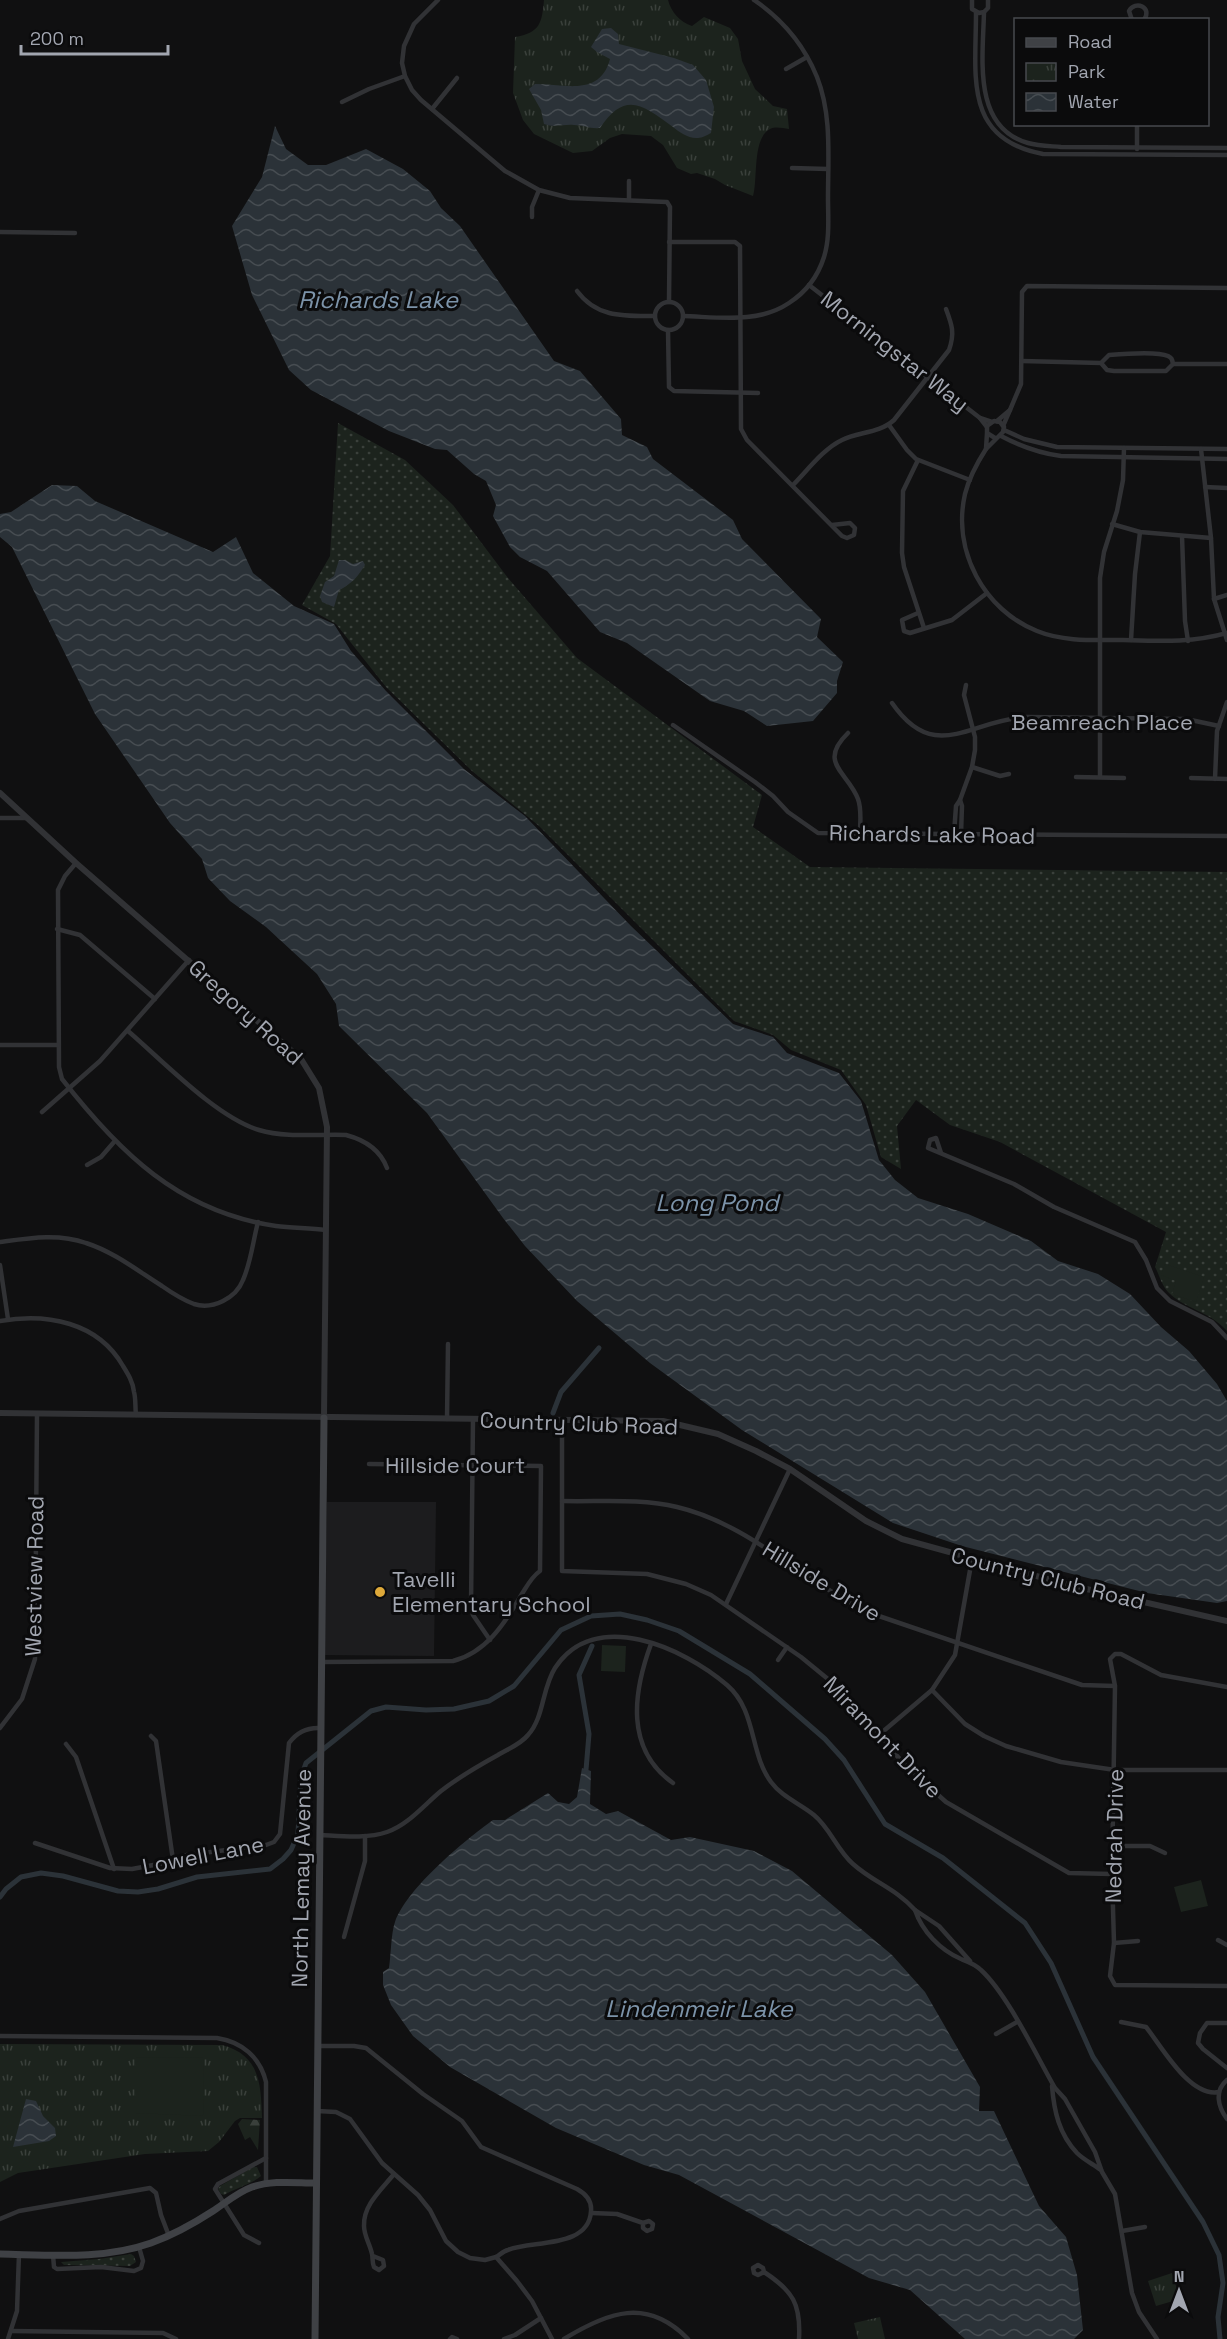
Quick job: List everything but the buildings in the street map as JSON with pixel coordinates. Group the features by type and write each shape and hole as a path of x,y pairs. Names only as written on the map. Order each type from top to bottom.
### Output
{"main road":[{"name":"North Lemay Avenue","path":"315,2339 324,1418"},
{"path":"0,2254 100,2254 139,2247 169,2236 197,2221 243,2191 266,2184 316,2183"}],"street":[{"path":"438,0 414,24 406,39 402,54 405,76 416,95 505,171 539,190 570,198 667,202 670,207 669,302"},
{"path":"682,316 741,317 761,315 780,308 796,298 809,285 821,264 826,246 828,169 826,112 819,84 807,57 783,24 754,0"},
{"path":"972,0 971,6 976,13 979,102 991,126 1017,148 1043,154 1227,155"},
{"path":"976,13 984,12 988,8 988,0"},
{"path":"1131,18 1130,9 1139,4 1146,9 1145,18"},
{"path":"984,12 983,62 987,104 997,121 1010,135 1020,141 1038,146 1061,147 1227,148"},
{"path":"786,69 807,57"},
{"path":"976,62 983,62"},
{"path":"342,102 405,76"},
{"path":"432,109 457,78"},
{"path":"991,126 997,121"},
{"path":"1137,126 1137,154"},
{"path":"1060,154 1061,147"},
{"path":"792,168 828,169"},
{"path":"628,200 629,181"},
{"path":"532,217 532,207 539,190"},
{"path":"0,232 75,233"},
{"path":"669,242 738,244 741,248 741,429 747,440 832,525 847,538 854,535 855,528 850,523 832,525"},
{"name":"Morningstar Way","path":"809,285 980,418 987,430"},
{"path":"1226,633 1188,640 1102,640 1070,639 1040,632 1013,619 987,593 972,568 964,541 963,510 970,480 986,449 1003,428 1021,384 1022,292 1026,286 1227,288"},
{"path":"577,291 586,302 605,313 619,316 654,316"},
{"path":"669,302 678,306 682,316 680,325 668,330 660,327 654,316 660,305 669,302"},
{"path":"793,485 833,445 889,425 949,350 953,327 946,309"},
{"path":"668,330 669,387 674,391 758,393"},
{"path":"1022,361 1101,363 1109,355 1147,354 1166,355 1172,358 1173,364 1166,371 1114,371 1107,370 1101,363"},
{"path":"1173,364 1227,364"},
{"path":"986,449 987,430 1010,410"},
{"name":"Morningstar Way","path":"980,418 995,421"},
{"path":"995,421 1024,440 1057,447 1227,449"},
{"path":"889,425 907,450 918,460 970,480"},
{"path":"987,430 1020,446 1061,456 1227,459"},
{"path":"1100,777 1102,640 1100,578 1104,552 1123,480 1124,448"},
{"path":"1202,449 1211,538 1214,599 1227,640"},
{"path":"918,460 903,492 902,553 904,567 924,628"},
{"path":"1205,487 1227,488"},
{"path":"1112,524 1140,532 1211,538"},
{"path":"1131,640 1140,532"},
{"path":"1182,536 1185,621 1188,640"},
{"path":"918,613 902,620 902,628 907,633 952,620 987,593"},
{"path":"1214,599 1227,595"},
{"path":"954,834 956,806 972,767 975,750 973,729 964,695 966,685"},
{"path":"1215,779 1216,742 1227,702"},
{"name":"Beamreach Place","path":"892,703 905,721 925,734 942,736 1019,718 1186,719 1219,726"},
{"name":"Richards Lake Road","path":"673,725 755,782 788,812 819,833 1227,836"},
{"path":"848,733 837,745 835,760 840,772 857,797 860,809 860,833"},
{"path":"972,767 1000,776 1009,774"},
{"path":"1076,777 1124,778"},
{"path":"1191,778 1227,779"},
{"name":"Gregory Road","path":"0,793 76,863 301,1059 319,1088 326,1114 327,1134 324,1418"},
{"path":"960,800 962,806 961,834"},
{"path":"0,818 27,818"},
{"path":"76,863 58,890 58,1045 62,1079 114,1142 138,1164 167,1185 197,1202 238,1217 275,1226 326,1230"},
{"path":"57,929 80,934 155,999"},
{"path":"42,1112 100,1060 189,960"},
{"path":"128,1030 217,1108 242,1124 278,1134 346,1135 366,1142 383,1158 387,1168"},
{"path":"0,1045 58,1045"},
{"path":"87,1165 101,1157 114,1142"},
{"path":"940,1153 1014,1184 1054,1207 1135,1242 1146,1260 1157,1288 1170,1301 1212,1322 1227,1338"},
{"path":"0,1242 62,1237 86,1243 110,1253 177,1296 195,1304 210,1305 231,1296 243,1281 258,1222"},
{"path":"0,1265 8,1319"},
{"path":"0,1321 56,1319 69,1322 94,1334 118,1357 131,1379 136,1415"},
{"path":"447,1419 448,1344"},
{"name":"Country Club Road","path":"0,1413 646,1420 684,1425 718,1434 743,1444 790,1469 880,1529 902,1539 1069,1585 1227,1621"},
{"name":"Westview Road","path":"0,1728 22,1699 34,1659 37,1414"},
{"path":"322,1662 453,1661 478,1651 490,1640 473,1615 471,1607 473,1419"},
{"path":"562,1420 562,1501"},
{"name":"Hillside Court","path":"369,1464 541,1466 540,1571 534,1575 513,1610 490,1640"},
{"path":"726,1604 790,1469"},
{"name":"Hillside Drive","path":"562,1501 644,1502 679,1507 703,1515 756,1541 860,1608 958,1644 1082,1685 1115,1686"},
{"name":"Miramont Drive","path":"562,1501 562,1571 621,1572 654,1576 686,1584 726,1604 834,1684 916,1777 946,1802 1069,1873 1112,1874"},
{"path":"880,1734 932,1690 955,1656 972,1559"},
{"path":"320,1836 365,1836 387,1832 401,1825 462,1775 522,1741 528,1735 536,1722 549,1678 556,1667 573,1650 593,1639 625,1637 684,1656 732,1689 749,1719 757,1756 771,1782 780,1793 821,1822 852,1863 902,1895 915,1910 939,1926 965,1953 970,1962"},
{"path":"651,1644 638,1689 639,1728 643,1748 652,1764 673,1784"},
{"path":"778,1660 787,1647"},
{"name":"Nedrah Drive","path":"1227,1687 1161,1675 1118,1653 1112,1656 1109,1662 1115,1686 1112,1874 1114,1943 1110,1976 1115,1985 1227,1986"},
{"path":"932,1690 965,1724 995,1742 1061,1762 1115,1770 1227,1770"},
{"name":"Lowell Lane","path":"35,1843 114,1869 132,1869 187,1855 266,1845 273,1842 280,1834 289,1743 294,1736 303,1731 321,1728"},
{"path":"151,1736 156,1741 173,1860"},
{"path":"66,1744 76,1757 114,1869"},
{"path":"344,1937 365,1861 365,1836"},
{"path":"1114,1845 1150,1846 1165,1853"},
{"path":"915,1910 928,1934 953,1954 981,1970 997,1988 1052,2084 1065,2099 1075,2116 1115,2194 1132,2293 1139,2312 1157,2339"},
{"path":"1218,1940 1227,1945"},
{"path":"1114,1943 1138,1941"},
{"path":"996,2034 1017,2022"},
{"path":"1121,2022 1146,2027 1181,2073 1204,2091 1211,2094 1219,2092"},
{"path":"1227,2023 1207,2023 1200,2033 1198,2043 1227,2068"},
{"path":"0,2036 217,2038 238,2044 251,2054 261,2068 266,2082 266,2184"},
{"path":"317,2110 336,2112 350,2119 382,2163 418,2195 430,2210 446,2241 458,2252 485,2260 496,2257 506,2250 552,2243 569,2237 584,2228 589,2221 591,2206 584,2193 481,2147 462,2121 423,2094 376,2055 354,2046 318,2046"},
{"path":"1227,2080 1219,2092 1220,2107 1227,2119"},
{"path":"1052,2084 1053,2105 1061,2130 1076,2152 1102,2172"},
{"path":"259,2243 244,2235 215,2190 216,2185 266,2158"},
{"path":"373,2256 364,2227 365,2215 371,2202 394,2174"},
{"path":"0,2219 19,2211 150,2188 156,2193 169,2236"},
{"path":"591,2213 617,2214 643,2223"},
{"path":"1122,2231 1144,2227"},
{"path":"53,2255 54,2267 57,2269 101,2267 134,2271 141,2268 143,2263 139,2247"},
{"path":"8,2339 17,2306 19,2254"},
{"path":"496,2257 517,2281 552,2339"},
{"path":"764,2272 782,2284 795,2302 799,2313 799,2339"},
{"path":"564,2339 602,2317 618,2313 654,2316 668,2323 688,2339"},
{"path":"504,2339 541,2318"},
{"path":"11,2331 163,2333 176,2339"},
{"path":"450,2339 452,2337 457,2339"}],"shaded area":[{"name":"Tavelli Elementary School","path":"327,1502 436,1502 434,1656 324,1655"}],"green space":[{"path":"544,0 668,0 677,16 692,26 704,17 730,28 738,39 742,61 755,89 773,106 787,109 789,129 772,128 764,134 760,141 753,196 715,179 697,173 691,174 677,168 663,145 651,136 622,134 610,138 592,151 573,153 534,134 523,120 513,93 515,37 535,30 541,21"},
{"path":"338,423 405,460 453,505 508,578 577,658 762,795 753,827 810,867 1227,872 1227,1331 1212,1319 1182,1303 1164,1287 1155,1267 1166,1232 1000,1142 950,1125 916,1100 897,1126 901,1169 881,1157 866,1105 841,1070 791,1050 773,1035 734,1021 539,826 472,771 386,687 336,624 302,605 330,556"},
{"path":"1165,1264 1204,1277 1196,1302 1172,1294 1176,1281 1161,1275"},
{"path":"602,1645 626,1646 625,1672 601,1671"},
{"path":"1201,1880 1208,1906 1181,1912 1174,1887"},
{"path":"0,2044 222,2045 244,2056 256,2072 261,2094 262,2118 240,2118 235,2121 219,2142 208,2151 145,2154 18,2173 0,2182"},
{"path":"136,2057 204,2058 203,2116 136,2113"},
{"path":"242,2119 260,2120 258,2150 250,2137 245,2140 238,2124"},
{"path":"253,2167 257,2167 261,2176 224,2195 221,2194 218,2189 220,2186"},
{"path":"131,2254 136,2262 130,2266 64,2265 61,2262 99,2259"},
{"path":"1172,2273 1180,2299 1156,2306 1148,2281"},
{"path":"880,2317 885,2339 858,2339 854,2323"}],"water":[{"path":"611,28 618,34 619,44 693,65 706,80 714,107 711,133 700,138 688,136 652,112 634,105 626,105 618,109 600,128 544,124 541,110 529,89 535,84 580,86 598,79 605,71 610,59 591,47 602,29"},
{"name":"Richards Lake","path":"275,126 286,149 308,165 326,165 366,149 403,169 430,191 441,208 460,226 554,361 580,371 621,419 622,435 647,447 653,459 733,520 742,539 821,619 817,637 843,662 837,681 837,693 813,721 767,726 744,711 710,701 627,643 600,632 547,571 520,557 510,547 493,516 496,505 486,481 474,474 447,450 435,449 389,431 311,390 289,370 252,295 232,226 262,177"},
{"name":"Long Pond","path":"52,485 77,486 95,501 213,552 236,537 253,573 294,606 334,624 351,651 386,691 464,769 525,816 631,926 733,1024 773,1037 787,1053 839,1073 861,1101 879,1160 895,1180 918,1198 968,1214 1031,1241 1058,1261 1098,1274 1130,1294 1161,1327 1189,1351 1217,1384 1227,1401 1227,1601 1217,1603 1147,1593 962,1546 893,1523 742,1430 650,1363 577,1301 525,1246 427,1113 339,1026 336,1004 317,974 266,927 230,901 208,878 202,859 170,823 95,714 12,547 0,537 0,514 11,512"},
{"path":"339,560 353,564 363,561 365,565 348,585 339,590 334,607 322,602 320,596 325,582 334,576"},
{"name":"Lindenmeir Lake","path":"582,1768 591,1771 590,1804 606,1814 618,1811 671,1840 690,1837 754,1851 792,1871 892,1955 925,1992 980,2087 979,2111 994,2111 1039,2206 1066,2237 1077,2275 1083,2330 1074,2339 965,2339 910,2290 869,2278 679,2175 644,2165 556,2128 450,2067 413,2036 391,2005 383,1985 383,1972 389,1968 395,1922 401,1909 438,1866 493,1820 505,1820 548,1793 558,1802 569,1804 577,1797"},
{"path":"26,2099 36,2101 43,2116 55,2128 56,2136 49,2141 13,2147"}],"waterway":[{"path":"553,1413 561,1392 599,1348"},
{"path":"0,1897 21,1877 41,1873 63,1876 118,1891 138,1892 158,1889 197,1877 270,1869 291,1850 298,1834 301,1777 306,1763 371,1711 386,1707 426,1710 454,1709 489,1701 514,1686 561,1630 591,1616 620,1614 679,1631 750,1674 825,1739 844,1760 885,1824 943,1858 1025,1923 1051,1963 1093,2057 1203,2222 1219,2255 1223,2283 1218,2317 1220,2339"},
{"path":"586,1770 589,1734 579,1675 592,1646"}],"place":[{"name":"Tavelli Elementary School","path":"380,1592"}]}
